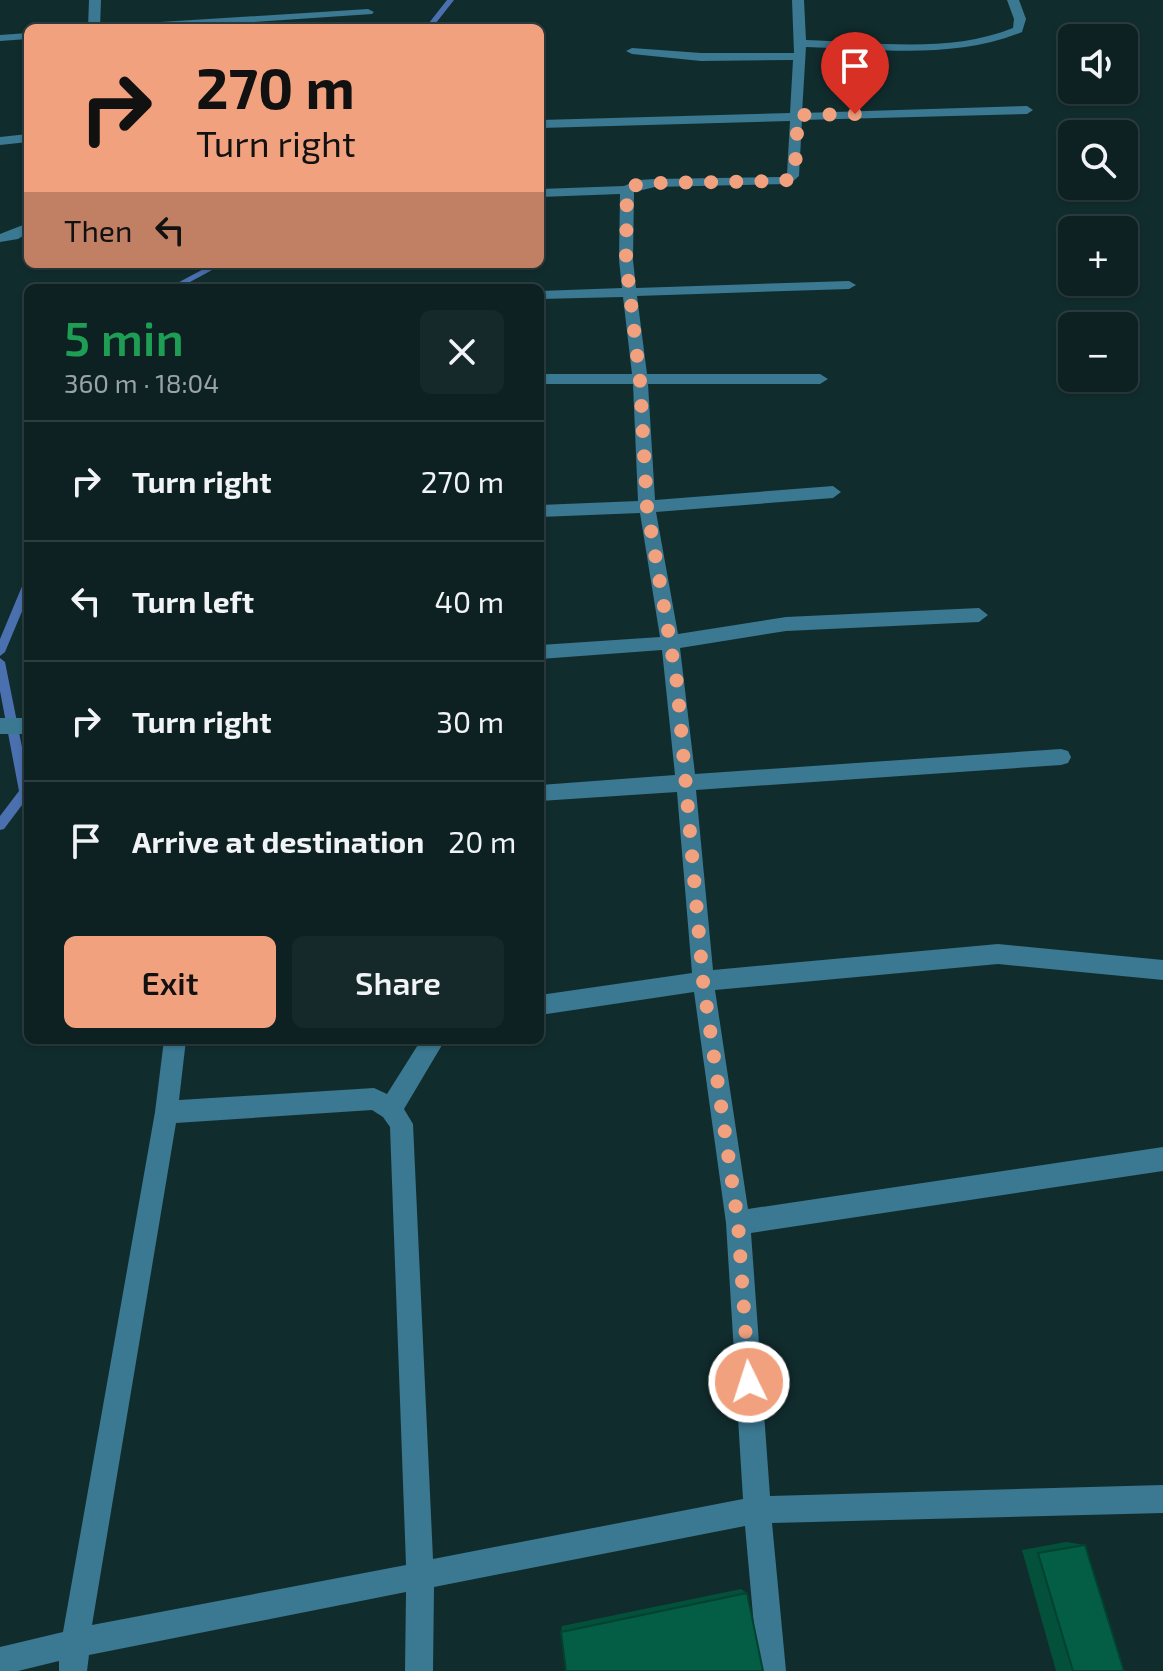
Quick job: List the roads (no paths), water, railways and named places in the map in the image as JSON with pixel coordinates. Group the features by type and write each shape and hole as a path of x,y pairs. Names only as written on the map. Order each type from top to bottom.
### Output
{"street":[{"path":"94,24 95,0"},
{"path":"544,193 627,190 638,184 655,183 785,181 793,176 800,50 798,0"},
{"path":"632,51 701,57 944,45 1003,39 1018,30 1020,19 1013,0"},
{"path":"176,24 368,12"},
{"path":"0,38 24,36"},
{"path":"544,124 1027,110"},
{"path":"0,141 24,138"},
{"path":"627,190 626,260 640,381 647,507 677,683 703,981 738,1223 757,1510 772,1671"},
{"path":"0,238 24,230"},
{"path":"544,295 849,285"},
{"path":"544,379 820,379"},
{"path":"544,511 647,507 833,492"},
{"path":"544,652 668,643 786,624 979,615"},
{"path":"0,726 24,726"},
{"path":"544,793 1061,757"},
{"path":"544,1004 703,981 998,954 1163,970"},
{"path":"74,1657 166,1112 174,1044"},
{"path":"391,1109 432,1044"},
{"path":"166,1112 374,1099 391,1109 401,1124 420,1575 419,1671"},
{"path":"738,1223 1163,1159"},
{"path":"0,1661 74,1657 420,1575 757,1510 1163,1499"}],"waterway":[{"path":"431,24 451,0"},
{"path":"180,284 211,268"},
{"path":"0,652 24,594"},
{"path":"0,662 24,787"},
{"path":"0,825 24,793"}]}
